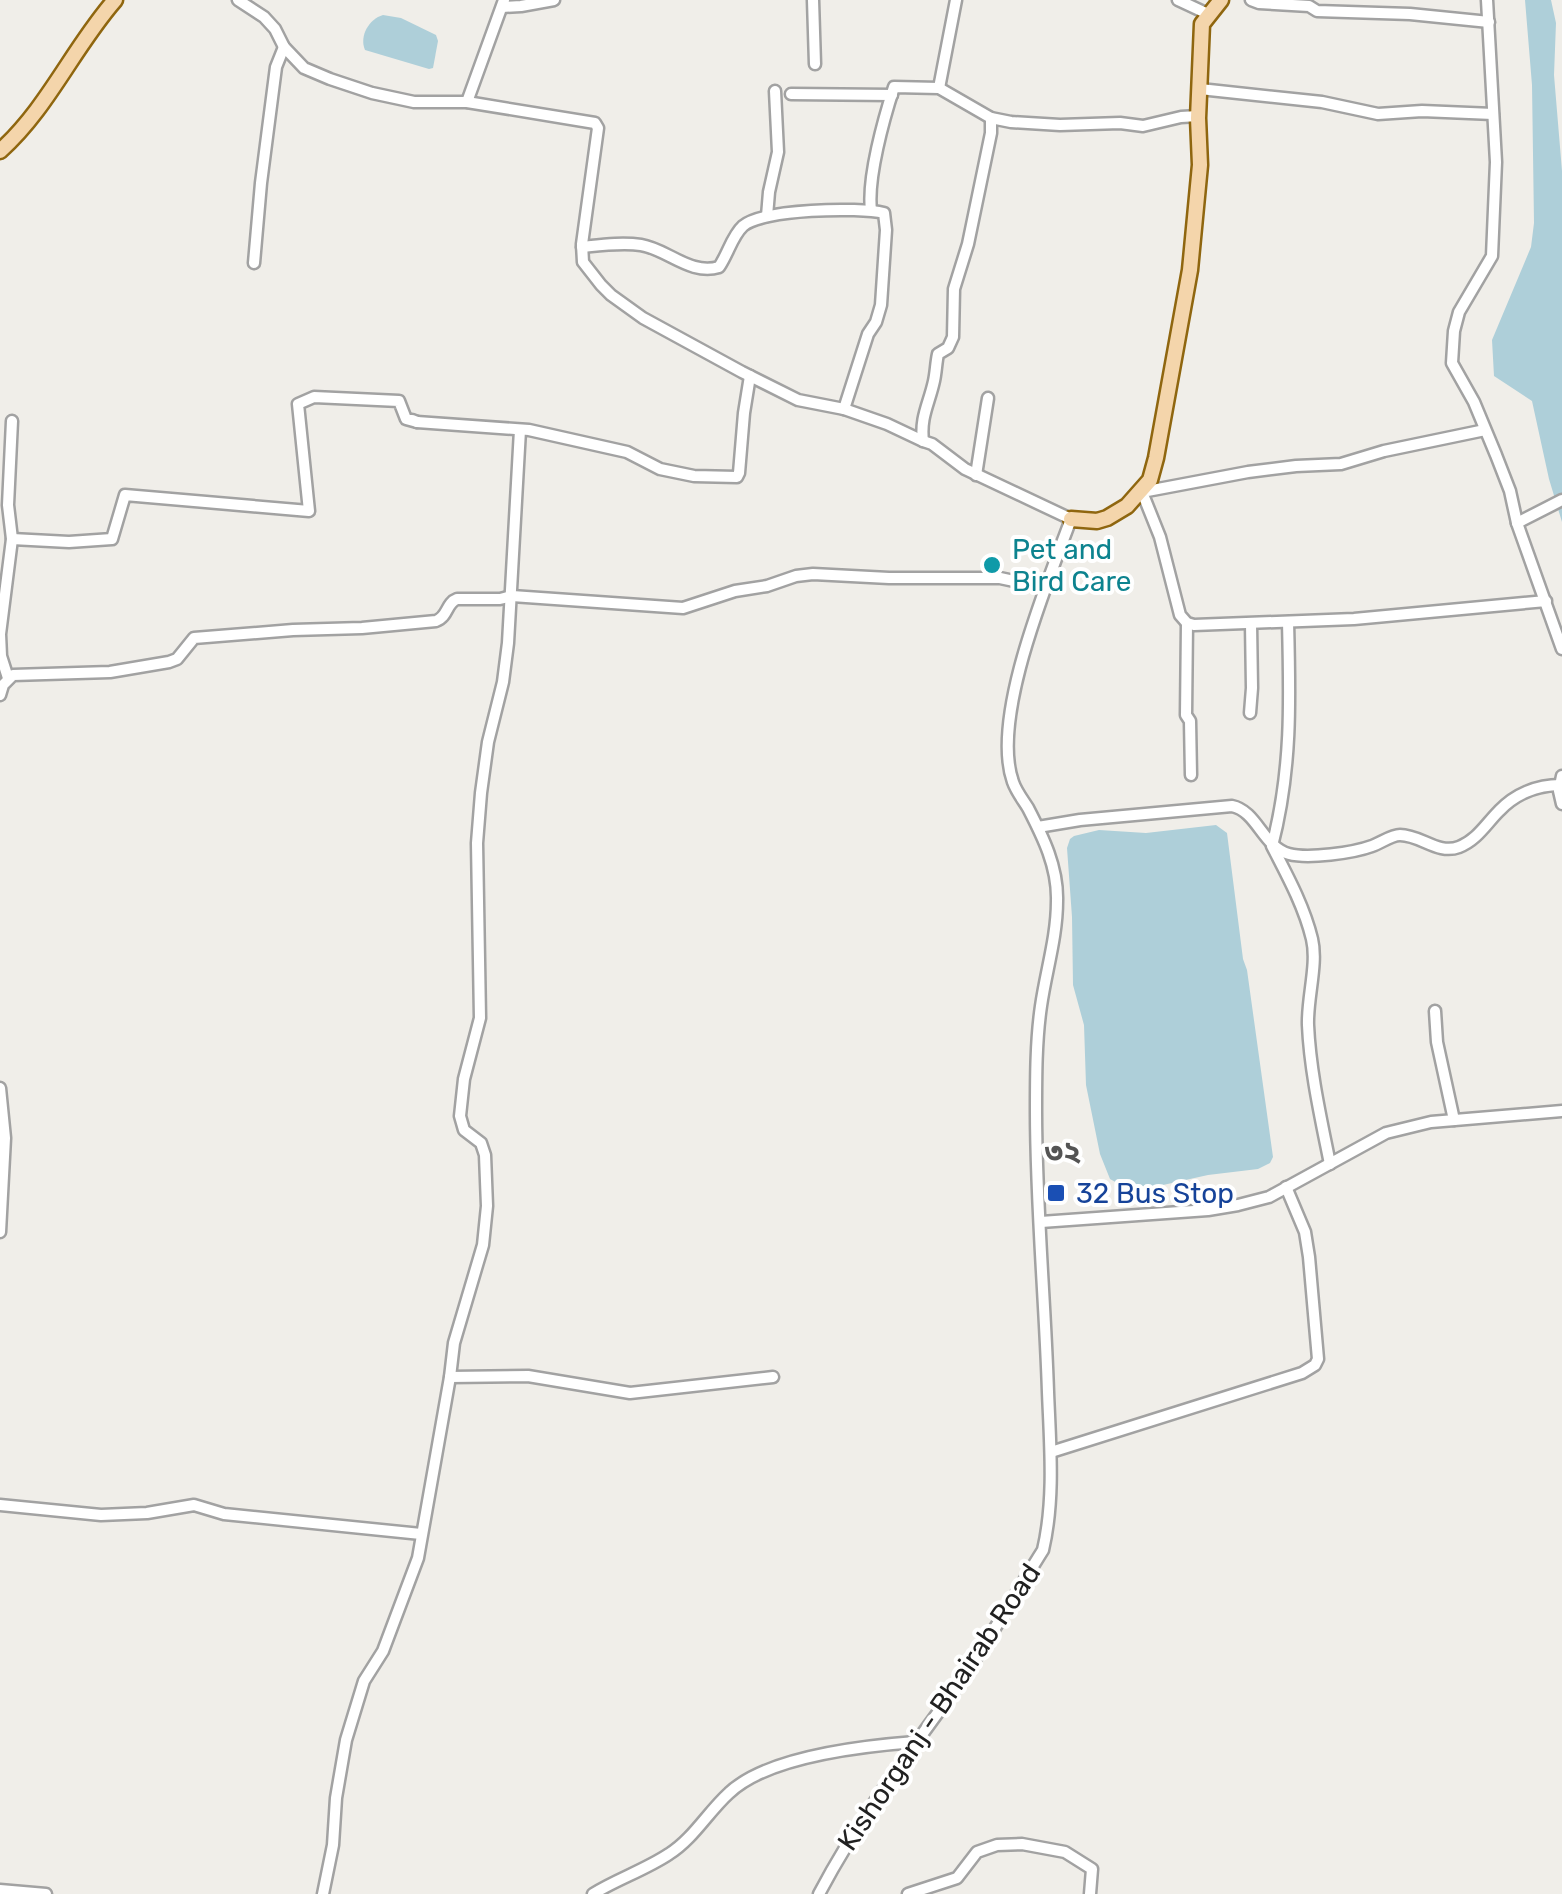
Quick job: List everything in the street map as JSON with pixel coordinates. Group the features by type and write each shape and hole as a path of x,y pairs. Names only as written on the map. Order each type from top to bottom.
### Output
{"main road":[{"path":"0,151 29,122 115,0"},
{"path":"1071,519 1107,518 1127,506 1150,480 1190,270 1200,165 1202,24 1221,0"}],"street":[{"path":"238,0 264,16 284,47 304,68 330,79 414,102 467,102 597,126 583,262 611,296 643,318 798,400 844,409 887,424 932,444 965,470 1071,519"},
{"path":"467,102 503,4 521,6 554,0"},
{"path":"813,0 815,64"},
{"path":"939,88 956,0"},
{"path":"1178,0 1208,14"},
{"path":"1251,0 1310,6 1322,11 1489,22"},
{"path":"1487,0 1496,162 1492,256 1458,312 1452,363 1474,402 1510,491 1517,523 1562,650"},
{"path":"254,263 276,67 284,47"},
{"path":"871,210 874,164 894,87 939,88 991,118 1029,124 1144,126 1198,116"},
{"path":"1200,89 1322,102 1378,114 1493,114"},
{"path":"767,216 778,152 775,90"},
{"path":"791,94 892,95"},
{"path":"923,442 921,424 938,354 948,348 953,337 954,289 968,244 991,118"},
{"path":"582,248 640,245 683,264 710,270 719,267 747,222 818,211 884,213 881,304 844,409"},
{"path":"12,538 112,540 125,495 309,510 298,404 314,397 399,400 406,419 414,421 520,430 628,452 660,469 738,476 750,376"},
{"path":"976,475 988,398"},
{"path":"0,695 8,678 0,634 12,538 8,505 12,421"},
{"path":"323,1894 346,1740 364,1680 382,1652 418,1558 454,1344 483,1245 487,1206 484,1148 464,1130 460,1116 464,1079 480,1018 477,878 481,793 488,742 503,682 512,596 520,430"},
{"path":"1484,430 1341,464 1248,472 1142,492 1160,537 1175,604 1182,620 1194,625 1384,617 1546,601"},
{"path":"1517,523 1562,500"},
{"name":"Kishorganj - Bhairab Road","path":"818,1894 866,1813 958,1685 1043,1550 1048,1527 1050,1452 1036,1113 1038,1026 1058,901 1052,865 1038,827 1013,784 1008,759 1016,684 1071,519"},
{"path":"8,678 20,674 150,667 177,659 190,640 203,637 436,621 445,616 454,600 512,596 678,608 735,590 813,574 1000,578 1046,588"},
{"path":"1272,846 1288,766 1288,622"},
{"path":"1188,623 1186,715 1190,721 1191,775"},
{"path":"1250,712 1251,624"},
{"path":"1272,846 1292,855 1334,854 1367,848 1400,835 1453,849 1469,842 1506,804 1531,789 1561,781 1562,804"},
{"path":"1038,827 1232,806 1243,811 1272,846 1312,939 1314,962 1308,1024 1330,1164"},
{"path":"1435,1010 1437,1042 1454,1120"},
{"path":"0,1088 5,1138 0,1232"},
{"path":"1040,1222 1208,1210 1270,1197 1386,1132 1431,1122 1562,1111"},
{"path":"1050,1452 1302,1373 1314,1365 1318,1359 1305,1232 1286,1187"},
{"path":"450,1378 528,1376 630,1393 773,1377"},
{"path":"0,1505 100,1515 194,1505 224,1514 421,1534"},
{"path":"593,1894 674,1851 729,1793 763,1772 831,1752 915,1742"},
{"path":"908,1894 957,1878 977,1852 997,1845 1022,1844 1065,1852 1092,1868 1090,1894"},
{"path":"0,1890 46,1894"}],"water":[{"path":"1525,0 1551,0 1556,23 1554,75 1562,171 1562,522 1532,401 1494,376 1492,340 1531,247 1534,223 1532,85"},
{"path":"383,15 401,18 436,35 433,68 365,50 366,29"},
{"path":"1216,825 1227,833 1273,1157 1258,1169 1154,1187 1119,1184 1110,1179 1100,1154 1086,1085 1084,1025 1073,985 1067,848 1074,836 1099,830 1146,833"}],"place":[{"name":"Pet and Bird Care","path":"992,565"},
{"name":"32 Bus Stop","path":"1056,1193"}],"district":[{"name":"৩২","path":"1063,1152"}]}
